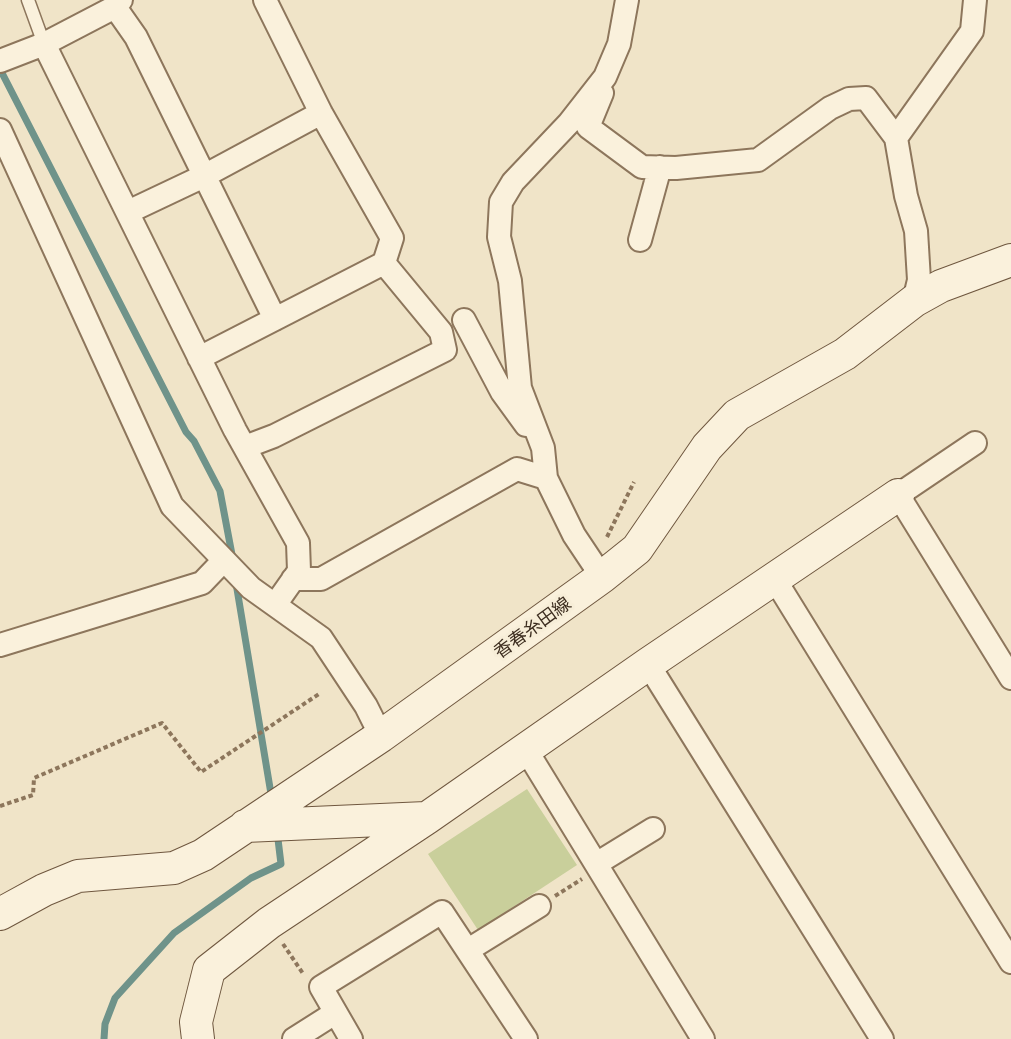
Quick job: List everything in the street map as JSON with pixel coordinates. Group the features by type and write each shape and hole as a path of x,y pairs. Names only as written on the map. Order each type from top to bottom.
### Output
{"main road":[{"name":"香春糸田線","path":"0,914 44,890 78,876 174,868 203,855 381,736 598,571 637,549 707,447 737,415 845,354 914,301 941,286 1011,260"},
{"path":"198,1039 196,1022 209,970 269,923 427,818 525,748 898,495"},
{"path":"245,826 427,818"}],"street":[{"path":"199,358 384,263 392,238 321,113 265,0"},
{"path":"598,571 574,535 546,478 543,448 520,388 510,281 499,237 501,202 513,182 569,123 605,76 620,44 627,0"},
{"path":"896,138 972,31 975,0"},
{"path":"0,62 44,44 118,3 275,319"},
{"path":"44,44 199,358 298,543 299,571 275,605"},
{"path":"605,76 600,100 588,127 642,167 758,160 830,108 849,99 866,99 896,138 906,196 916,231 919,280 914,301"},
{"path":"128,212 204,176 321,113"},
{"path":"0,130 172,506 251,588 321,638 366,706 381,736"},
{"path":"640,240 660,167"},
{"path":"245,447 274,436 445,350 441,332 384,263"},
{"path":"464,320 502,392 543,448"},
{"path":"975,443 898,495 1010,674"},
{"path":"293,579 321,579 518,469 546,478"},
{"path":"0,645 202,583 224,560"},
{"path":"774,578 1011,962"},
{"path":"648,664 882,1039"},
{"path":"525,748 704,1039"},
{"path":"597,866 653,829"},
{"path":"468,950 539,906"},
{"path":"351,1039 321,987 442,912 525,1039"},
{"path":"294,1039 335,1013"}],"lane":[{"path":"28,0 44,44"}],"path":[{"path":"598,571 634,482"},
{"path":"0,806 33,795 34,778 162,723 201,772 319,694"},
{"path":"539,906 597,866"},
{"path":"269,923 310,984 321,987"}],"green space":[{"path":"527,789 577,865 478,930 428,854"}],"waterway":[{"path":"0,69 186,432 194,441 220,491 233,560"},
{"path":"236,583 272,800"},
{"path":"104,1039 105,1024 115,998 174,933 251,878 281,864 277,831"}]}
